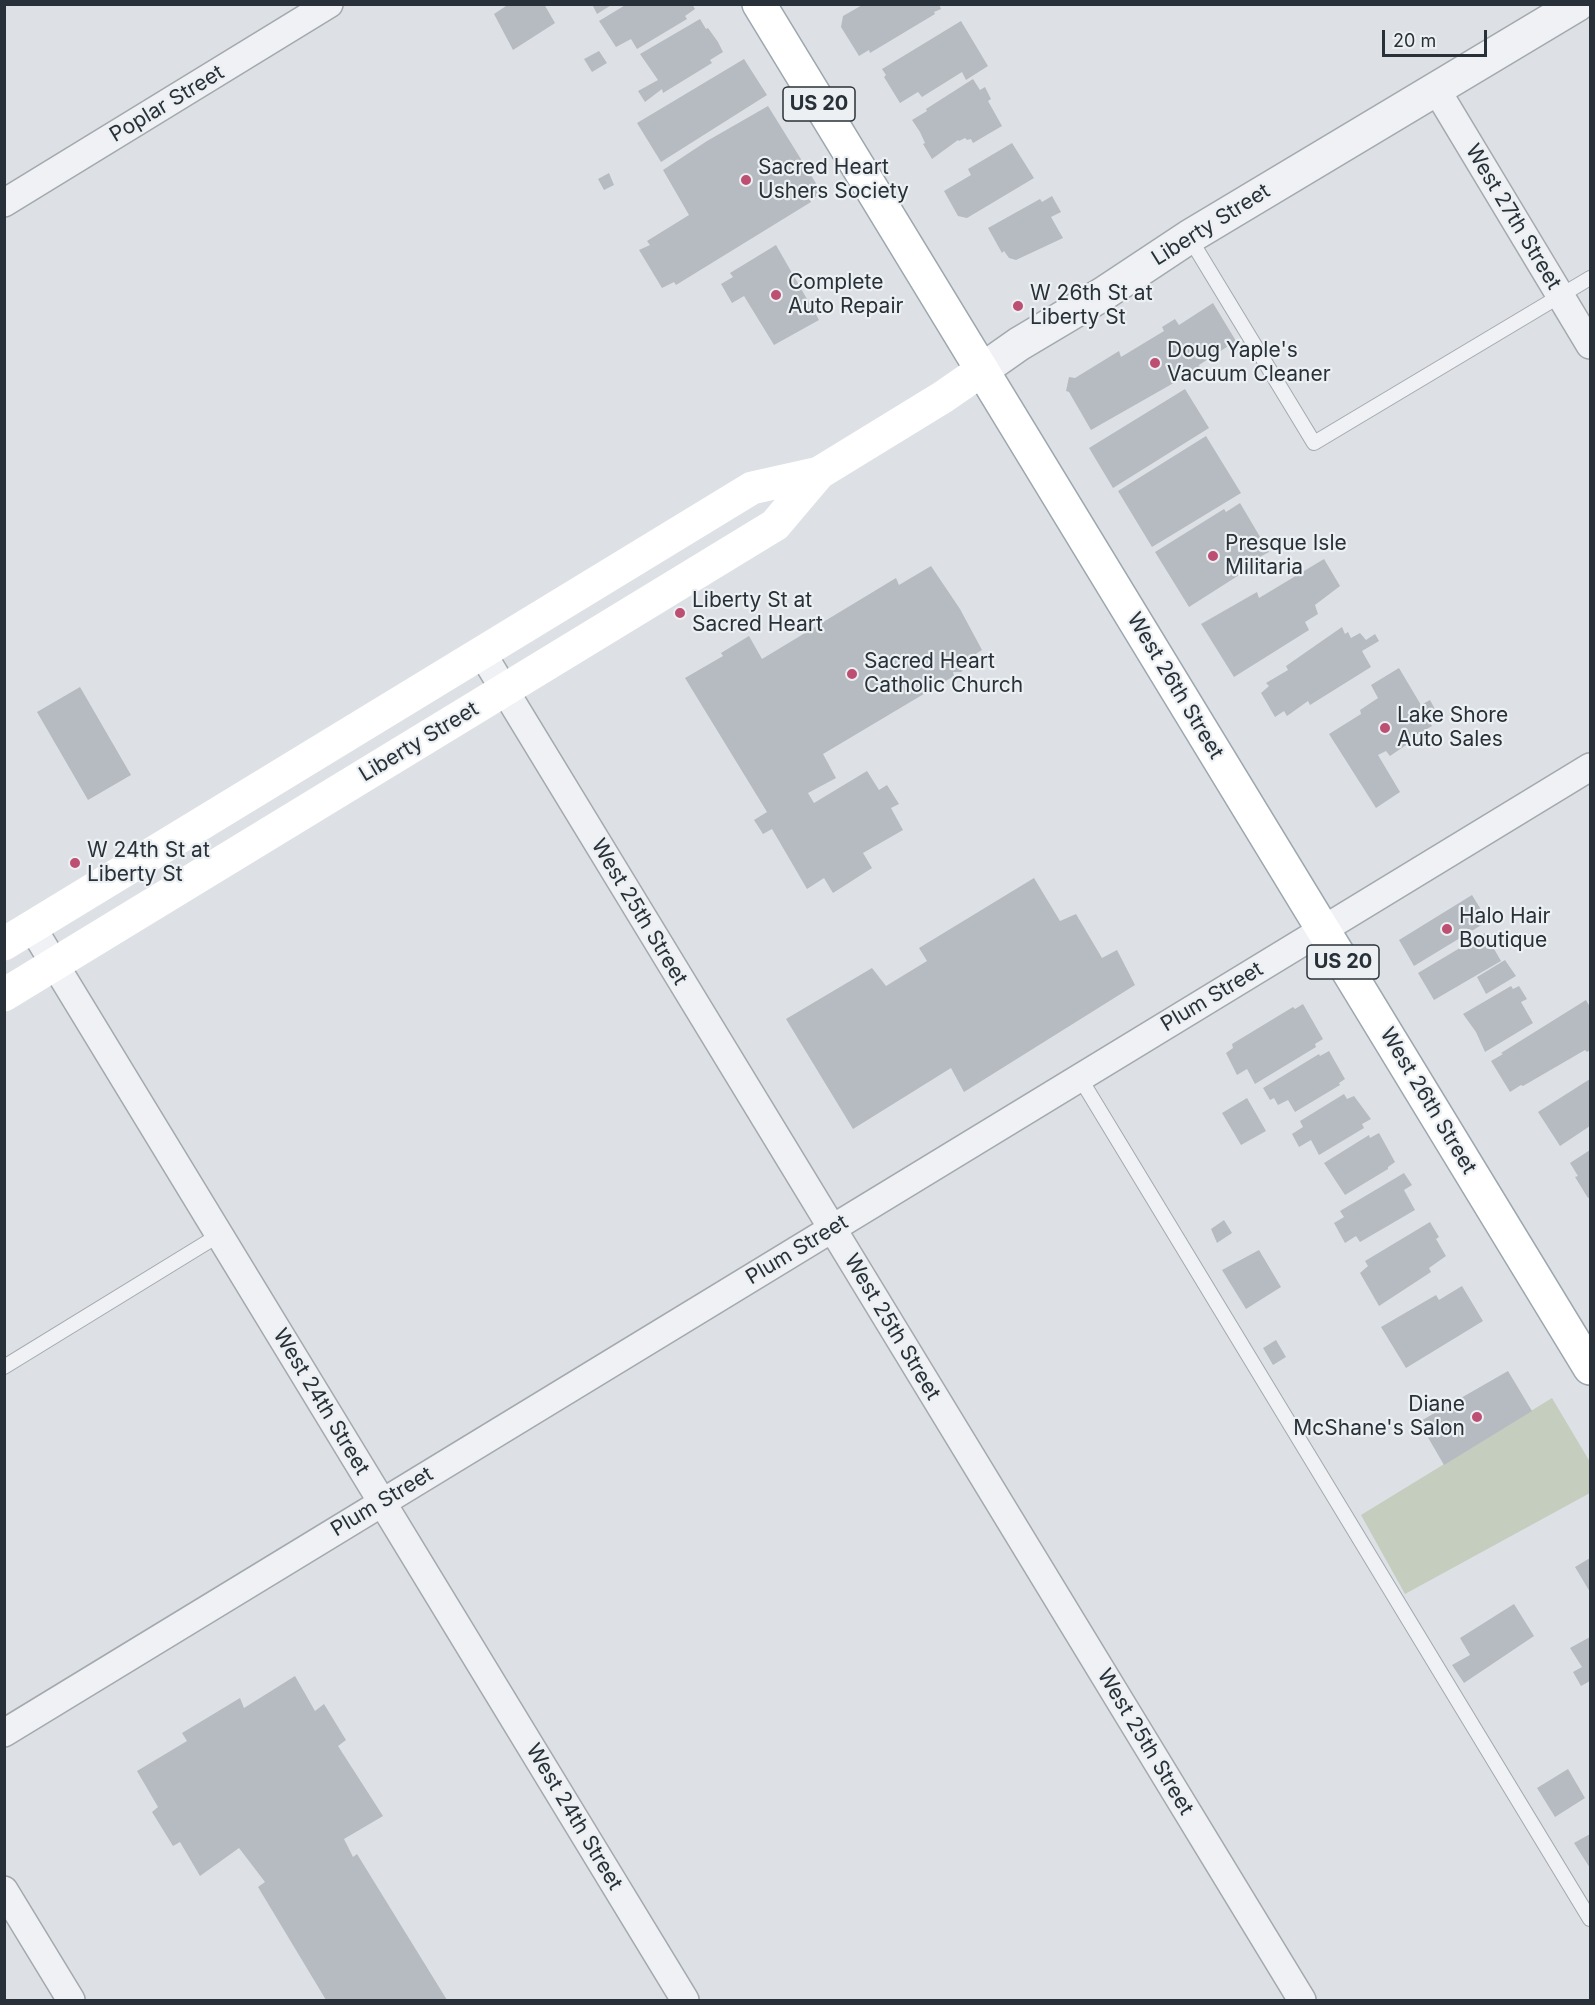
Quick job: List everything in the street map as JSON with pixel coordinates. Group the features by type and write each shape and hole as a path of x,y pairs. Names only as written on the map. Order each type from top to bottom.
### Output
{"main road":[{"name":"West 26th Street","path":"759,4 1590,1368"},
{"name":"Liberty Street","path":"4,944 752,488 819,473 943,398 982,370"},
{"name":"Liberty Street","path":"4,995 775,525 819,473"}],"street":[{"name":"Poplar Street","path":"4,203 329,4"},
{"name":"Liberty Street","path":"982,370 1019,344 1103,294 1189,237 1578,4"},
{"name":"West 27th Street","path":"1436,89 1590,345"},
{"name":"West 25th Street","path":"482,653 1302,2001"},
{"name":"Plum Street","path":"4,1733 1590,766"},
{"name":"West 24th Street","path":"32,927 685,2001"},
{"path":"4,1890 71,2001"}],"lane":[{"path":"1189,237 1314,443 1590,278"},
{"path":"1080,1077 1590,1919"},
{"path":"4,1367 219,1235"}],"green space":[{"path":"1552,1398 1590,1462 1590,1493 1405,1594 1361,1515"}],"building":[{"path":"509,4 544,4 555,23 513,50 494,14"},
{"path":"592,4 613,4 597,14"},
{"path":"627,4 692,4 695,9 685,16 687,19 637,49 631,39 616,47 599,21"},
{"path":"864,4 939,4 941,9 870,53 869,50 859,56 841,27 843,16"},
{"path":"700,19 723,52 710,60 712,63 663,93 662,89 645,102 638,91 658,80 640,54"},
{"path":"961,21 988,66 966,80 962,72 922,97 918,92 900,103 884,77 886,75 882,69"},
{"path":"599,51 607,63 592,72 584,59"},
{"path":"744,59 767,95 661,162 637,123"},
{"path":"973,79 980,90 985,87 991,99 988,101 1002,126 973,143 971,139 958,140 932,159 912,120"},
{"path":"768,106 822,193 676,285 674,282 662,288 639,250 650,245 647,241 689,215 663,170 707,141"},
{"path":"1012,143 1034,178 967,218 958,216 944,191 971,175 968,169"},
{"path":"609,173 614,185 604,190 598,179"},
{"path":"1052,196 1061,212 1051,217 1063,238 1016,260 1009,258 1004,251 1002,253 988,228 1040,199 1042,202"},
{"path":"776,245 819,320 774,345 744,296 732,303 721,284 733,277 730,273"},
{"path":"1213,303 1236,341 1199,365 1200,368 1091,430 1069,392 1066,391 1069,377 1075,378 1119,351 1121,357 1164,331 1162,327 1175,319 1179,325"},
{"path":"1185,389 1209,428 1113,488 1089,448"},
{"path":"1206,436 1241,493 1152,547 1118,491"},
{"path":"1240,503 1269,552 1256,559 1258,563 1189,607 1155,552 1224,509 1226,512"},
{"path":"1324,559 1340,586 1315,605 1318,614 1305,622 1309,630 1234,677 1201,624 1257,592 1259,598"},
{"path":"931,566 960,609 982,650 966,660 966,668 961,672 953,672 954,676 823,754 836,778 808,793 814,803 867,771 879,790 887,785 899,804 891,808 903,830 863,853 872,868 833,893 824,878 807,889 772,829 763,834 754,820 767,812 685,678 723,656 721,653 749,636 762,659 896,578 899,585"},
{"path":"1342,627 1345,634 1348,632 1351,638 1360,633 1366,640 1375,634 1379,641 1362,651 1371,667 1310,705 1308,701 1287,716 1284,711 1275,717 1261,693 1269,686 1266,683 1288,670 1286,666"},
{"path":"1399,668 1421,705 1430,700 1437,713 1428,718 1432,726 1408,740 1409,743 1390,756 1386,751 1378,755 1400,792 1376,808 1329,734 1361,714 1360,710 1378,698 1371,685"},
{"path":"80,687 131,775 88,800 37,712"},
{"path":"1034,878 1060,921 1076,914 1102,958 1117,950 1135,985 964,1092 951,1068 853,1129 786,1019 872,968 886,986 927,961 919,948"},
{"path":"1472,895 1488,921 1414,966 1399,940"},
{"path":"1485,933 1501,961 1434,1000 1418,973"},
{"path":"1505,960 1516,976 1486,994 1477,977"},
{"path":"1511,986 1513,989 1519,986 1527,999 1521,1002 1533,1023 1485,1052 1476,1032 1463,1014"},
{"path":"1586,1000 1590,1007 1590,1050 1587,1052 1585,1050 1510,1092 1491,1061"},
{"path":"1303,1004 1323,1039 1315,1044 1316,1047 1255,1084 1247,1069 1237,1075 1226,1053 1233,1048 1232,1044 1293,1007 1295,1009"},
{"path":"1329,1051 1345,1079 1339,1083 1340,1085 1295,1112 1288,1100 1278,1105 1274,1098 1270,1100 1263,1088 1319,1054 1320,1056"},
{"path":"1590,1079 1590,1126 1560,1146 1538,1112"},
{"path":"1344,1094 1347,1099 1354,1096 1371,1119 1362,1124 1364,1128 1319,1155 1311,1140 1299,1147 1292,1134 1303,1127 1300,1121"},
{"path":"1247,1098 1266,1131 1241,1145 1222,1113"},
{"path":"1379,1133 1395,1162 1388,1169 1345,1195 1324,1163 1369,1135 1370,1138"},
{"path":"1590,1150 1590,1197 1588,1198 1575,1177 1578,1176 1570,1163"},
{"path":"1404,1173 1412,1185 1404,1190 1415,1210 1360,1242 1356,1236 1345,1243 1334,1223 1344,1217 1340,1211"},
{"path":"1224,1220 1232,1233 1217,1243 1211,1229"},
{"path":"1430,1222 1439,1237 1436,1239 1446,1256 1429,1268 1431,1272 1379,1306 1360,1273 1368,1266 1365,1261"},
{"path":"1259,1250 1281,1287 1246,1309 1222,1270"},
{"path":"1462,1286 1483,1321 1406,1368 1381,1327 1436,1295 1439,1300"},
{"path":"1276,1340 1286,1357 1273,1365 1263,1348"},
{"path":"1508,1371 1532,1411 1444,1465 1419,1422"},
{"path":"1590,1558 1590,1592 1575,1567"},
{"path":"1514,1604 1534,1636 1464,1683 1452,1665 1470,1655 1460,1638"},
{"path":"1590,1637 1590,1681 1581,1686 1573,1672 1582,1667 1570,1648"},
{"path":"295,1676 315,1711 324,1704 346,1740 338,1746 383,1816 344,1839 353,1857 357,1854 447,2000 326,2000 258,1887 265,1882 239,1848 200,1876 180,1842 173,1846 152,1812 158,1807 137,1771 187,1741 182,1733 240,1698 244,1708"},
{"path":"1568,1769 1585,1798 1555,1817 1537,1788"},
{"path":"1590,1834 1590,1868 1574,1843"}],"place":[{"name":"Sacred Heart Ushers Society","path":"746,180"},
{"name":"Complete Auto Repair","path":"776,295"},
{"name":"W 26th St at Liberty St","path":"1018,306"},
{"name":"Doug Yaple's Vacuum Cleaner","path":"1155,363"},
{"name":"Presque Isle Militaria","path":"1213,556"},
{"name":"Liberty St at Sacred Heart","path":"680,613"},
{"name":"Sacred Heart Catholic Church","path":"852,674"},
{"name":"Lake Shore Auto Sales","path":"1385,728"},
{"name":"W 24th St at Liberty St","path":"75,863"},
{"name":"Halo Hair Boutique","path":"1447,929"},
{"name":"Diane McShane's Salon","path":"1477,1417"}]}
